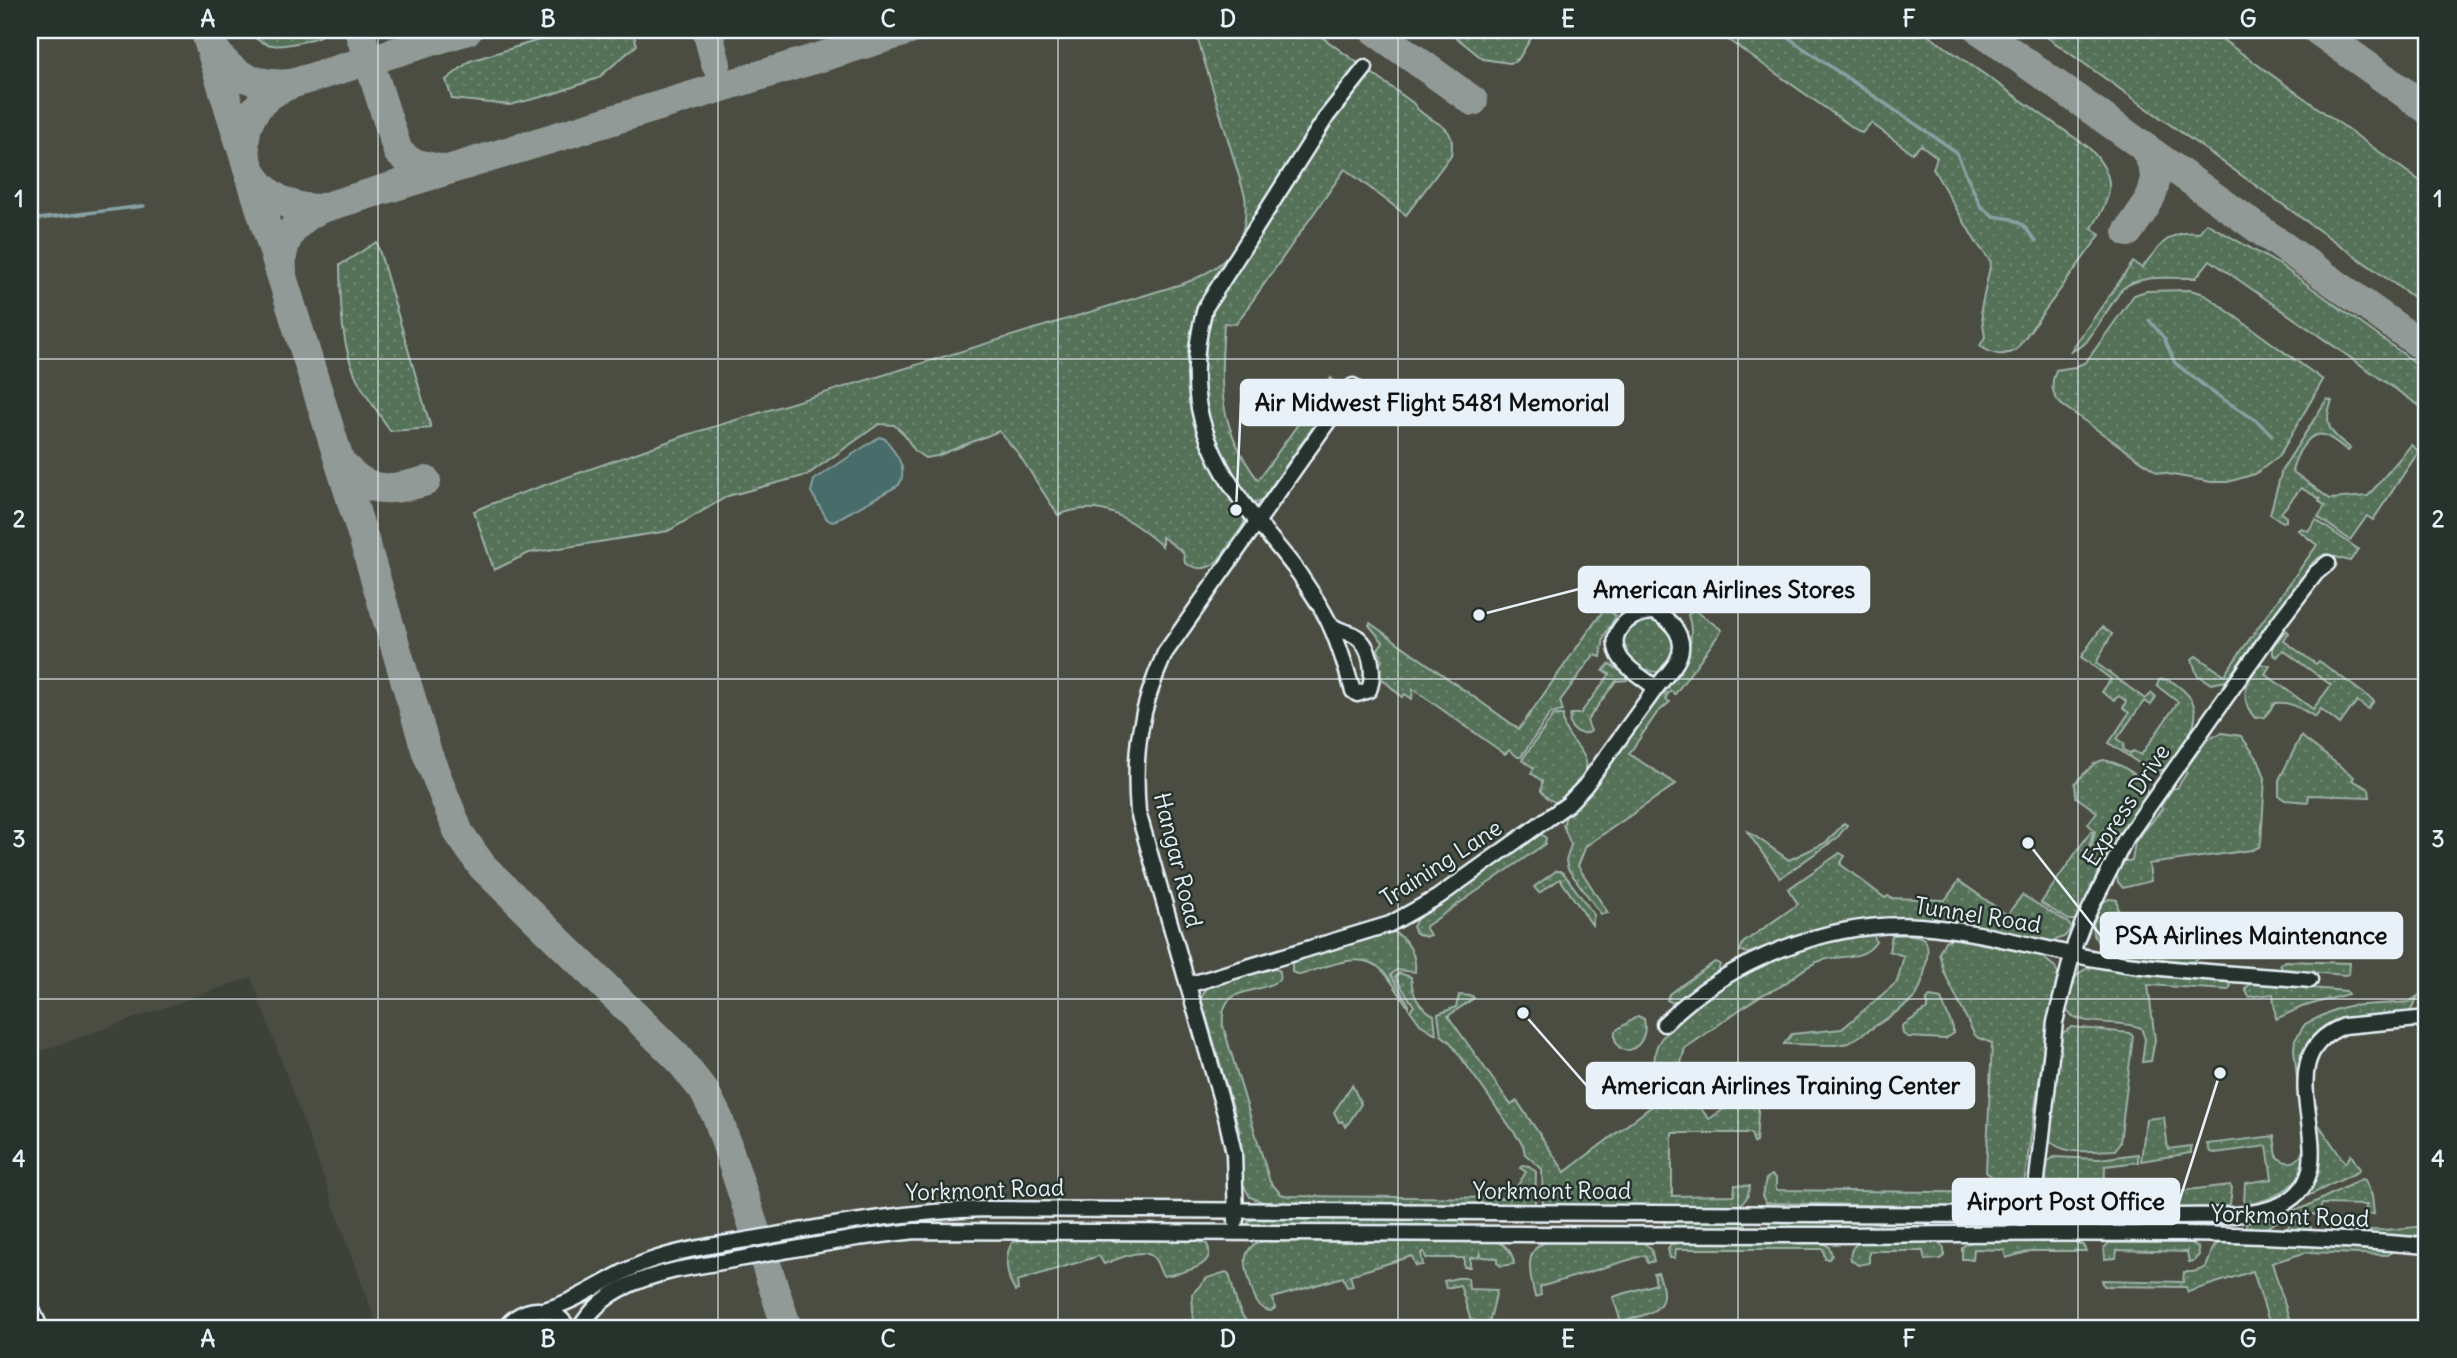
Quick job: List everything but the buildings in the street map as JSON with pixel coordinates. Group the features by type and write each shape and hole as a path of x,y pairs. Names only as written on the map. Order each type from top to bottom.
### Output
{"main road":[{"path":"30,1310 38,1328"}],"street":[{"path":"1330,624 1353,691 1357,694 1369,690 1374,671 1365,646 1356,636 1336,630 1330,624 1300,576 1257,521 1218,463 1202,426 1195,382 1199,332 1205,308 1327,116 1365,68"},
{"name":"Hangar Road","path":"1236,1233 1234,1153 1138,812 1135,769 1138,738 1149,691 1165,653 1353,386"},
{"name":"Express Drive","path":"2031,1235 2055,1022 2073,953 2096,894 2125,840 2281,619 2316,573 2328,563"},
{"name":"Training Lane","path":"1188,985 1378,928 1408,915 1438,897 1568,804 1585,786 1678,660 1680,640 1671,622 1662,615 1641,612 1631,616 1623,624 1617,635 1617,647 1626,665 1656,688"},
{"name":"Tunnel Road","path":"1664,1024 1710,988 1762,957 1802,941 1843,930 1889,926 1951,930 2119,963 2309,980"},
{"name":"Yorkmont Road","path":"505,1328 521,1313 532,1309 544,1310 576,1299 622,1271 658,1258 730,1243 910,1213 986,1209 1754,1215 2236,1214 2271,1208 2294,1196 2311,1170 2313,1154 2305,1088 2310,1051 2327,1034 2344,1026 2418,1018 2427,1022"},
{"path":"1540,1214 1540,1235"},
{"path":"1654,1214 1656,1235"},
{"path":"2234,1236 2236,1214"},
{"path":"1754,1215 1755,1235"},
{"path":"1953,1235 1954,1215"},
{"path":"2139,1234 2140,1216"},
{"name":"Yorkmont Road","path":"580,1328 592,1310 607,1297 648,1277 857,1238 915,1231 1540,1235 2139,1234 2366,1240 2427,1246"},
{"path":"544,1310 555,1314 568,1328"}],"shaded area":[{"path":"30,30 2427,30 2427,1328 378,1328 251,977 30,1055"}],"green space":[{"path":"246,30 325,31 314,38 297,43 274,45 260,41"},
{"path":"572,30 632,30 637,45 598,78 553,94 510,105 452,99 446,80 470,61"},
{"path":"1195,30 1312,30 1440,124 1450,135 1452,143 1451,155 1406,215 1345,169 1236,324 1224,323 1224,405 1235,441 1258,480 1331,378 1339,386 1339,390 1257,503 1240,487 1214,438 1208,419 1203,381 1203,362 1210,321 1194,320 1191,383 1246,517 1218,561 1207,568 1193,567 1185,563 1183,552 1162,537 1162,546 1126,519 1102,510 1074,510 1058,515 1018,453 999,431 937,456 925,458 915,451 894,425 879,424 807,475 728,496 668,531 529,553 494,570 474,511 488,505 687,435 1185,283 1200,277 1223,261 1239,240 1244,227 1245,196"},
{"path":"1447,30 1536,30 1519,58 1509,63 1483,59"},
{"path":"1714,30 1921,30 2088,147 2098,158 2108,177 2108,195 2092,228 2100,235 2016,350 1998,354 1980,346 1985,337 1981,309 1991,262 1976,242 1933,169 1937,157 1921,145 1912,153 1871,123 1862,133 1858,131"},
{"path":"2037,30 2209,30 2427,186 2427,307"},
{"path":"2206,223 2280,265 2427,371 2427,411 2210,260 2196,278 2148,279 2122,289 2087,341 2070,352 2133,262 2142,268 2165,241 2180,234 2199,233"},
{"path":"375,243 431,428 390,431 362,389 346,348 340,265"},
{"path":"2190,290 2211,299 2323,380 2279,456 2255,474 2228,482 2211,482 2157,472 2062,405 2055,397 2053,388 2056,370 2086,362 2134,295 2146,291"},
{"path":"2327,399 2332,401 2328,417 2330,428 2350,448 2348,451 2324,435 2312,437 2299,453 2292,471 2330,499 2368,496 2411,445 2419,451 2373,520 2367,516 2350,540 2318,517 2325,506 2320,499 2301,488 2281,513 2286,517 2286,521 2283,522 2270,514 2282,470"},
{"path":"2316,520 2358,549 2350,561 2325,554 2314,561 2226,681 2211,684 2197,675 2192,659 2196,656 2224,675 2317,545 2298,530 2301,528 2308,531"},
{"path":"1598,580 1622,595 1630,590 1636,598 1637,607 1626,613 1592,589"},
{"path":"1605,608 1616,616 1604,636 1601,657 1594,655 1560,701 1563,711 1550,714 1521,757 1509,750 1505,754 1413,689 1412,699 1405,694 1402,697 1378,675 1378,666 1382,661 1378,649 1383,642 1370,623 1519,729"},
{"path":"1693,609 1722,630 1675,694 1671,691 1668,694 1662,689 1686,655 1691,637 1688,615"},
{"path":"1641,618 1662,623 1672,636 1676,651 1664,671 1656,672 1638,666 1625,653 1622,644 1627,627"},
{"path":"2102,627 2112,634 2096,663 2145,699 2152,693 2156,697 2151,705 2144,701 2117,739 2124,744 2123,749 2130,754 2133,751 2141,755 2178,702 2157,686 2159,680 2169,680 2180,687 2195,709 2195,720 2187,740 2167,768 2155,773 2109,743 2129,713 2123,708 2126,701 2119,696 2114,700 2102,692 2111,679 2081,657"},
{"path":"2286,630 2289,633 2284,641 2316,664 2319,661 2374,701 2368,709 2357,701 2340,724 2321,709 2315,717 2291,704 2275,703 2265,717 2255,718 2245,697 2251,677 2261,664 2270,666 2265,674 2313,709 2331,685 2283,650 2277,657 2273,654 2273,646"},
{"path":"1609,664 1625,674 1627,680 1616,681 1587,721 1591,731 1576,731 1571,726 1571,714 1580,714 1610,674 1603,671"},
{"path":"1660,691 1670,702 1657,713 1629,754 1676,784 1586,846 1578,866 1608,913 1601,914 1568,869 1566,861 1571,845 1563,825 1566,816 1582,799"},
{"path":"1563,715 1564,726 1585,757 1586,765 1584,775 1559,802 1548,799 1541,791 1542,781 1531,773 1534,768 1522,760 1553,716"},
{"path":"2222,733 2241,736 2259,761 2265,778 2259,847 2149,864 2151,881 2123,888 2118,882 2116,872 2122,861 2132,861 2135,842 2162,809 2161,806 2173,788 2177,788 2186,774 2185,770 2208,739"},
{"path":"2301,736 2354,777 2352,780 2369,789 2370,797 2309,795 2308,802 2285,800 2279,796 2279,780"},
{"path":"2103,760 2131,772 2142,783 2147,795 2103,862 2095,862 2089,858 2095,831 2088,824 2097,812 2076,797 2075,783 2095,763"},
{"path":"1844,823 1847,825 1837,838 1780,878 1746,830 1789,860 1827,842"},
{"path":"2091,831 2093,832 2086,860 2099,871 2076,920 2069,920 2041,903"},
{"path":"1541,834 1546,838 1545,844 1425,927 1430,935 1425,937 1416,933 1413,927 1418,917"},
{"path":"1840,853 1845,856 1840,864 1885,898 1945,900 1959,881 2007,915 2022,895 2067,922 2072,928 2064,937 2050,942 1938,922 1882,919 1825,927 1749,953 1740,951 1743,943 1798,904 1788,889"},
{"path":"1556,871 1565,875 1594,915 1592,925 1560,879 1539,893 1534,887"},
{"path":"2109,899 2117,900 2121,938 2148,948 2198,943 2199,958 2192,962 2113,954 2106,950 2094,936 2093,925 2099,907"},
{"path":"1393,932 1407,943 1415,960 1415,972 1396,970 1391,975 1408,1007 1383,971 1374,964 1354,960 1300,975 1292,972 1292,963 1296,960"},
{"path":"1874,935 1876,942 1864,953 1825,959 1812,964 1685,1048 1677,1078 1709,1119 1760,1085 1756,1142 1754,1143 1751,1133 1672,1133 1672,1196 1734,1195 1735,1185 1750,1186 1745,1200 1733,1206 1546,1207 1543,1204 1542,1169 1525,1154 1523,1145 1450,1042 1441,1035 1438,1014 1456,1007 1459,995 1472,996 1474,998 1448,1016 1511,1105 1517,1101 1565,1172 1652,1106 1657,1090 1655,1055 1661,1039 1705,1000 1749,972 1797,951 1822,943"},
{"path":"1892,935 1917,936 1926,943 1926,967 1916,996 1894,1014 1849,1043 1784,1044 1792,1034 1842,1029 1897,982 1904,956 1889,951"},
{"path":"1953,938 2041,956 2055,967 2058,974 2048,1019 2022,1197 2018,1203 2004,1208 1766,1203 1762,1196 1766,1179 1772,1175 1776,1179 1776,1190 2011,1193 2012,1182 1995,1179 1986,1172 1992,1043 1974,1034 1944,972 1939,953 1945,941"},
{"path":"2285,961 2350,963 2349,974 2285,970 2280,964"},
{"path":"1715,962 1720,964 1718,972 1679,1001 1673,1003 1667,1000 1669,994"},
{"path":"1272,967 1280,971 1279,980 1233,997 1223,1012 1223,1026 1270,1182 1281,1194 1510,1198 1526,1172 1520,1168 1522,1165 1529,1166 1536,1172 1535,1203 1530,1206 1273,1206 1250,1197 1243,1184 1240,1132 1201,998 1213,984"},
{"path":"2092,967 2227,981 2231,986 2228,990 2148,985 2155,1040 2151,1061 2142,1062 2145,1039 2141,1028 2081,1020 2067,1011 2068,997 2075,978 2085,969"},
{"path":"1399,973 1411,977 1416,999 1434,1015 1436,1034 1420,1024 1410,1010 1414,1006 1395,977"},
{"path":"2251,983 2346,991 2348,994 2302,1007 2276,1019 2273,994 2249,997 2245,989"},
{"path":"2418,996 2409,1014 2339,1021 2321,1030 2310,1043 2303,1060 2301,1079 2309,1156 2305,1167 2284,1190 2266,1200 2244,1205 2245,1183 2272,1179 2267,1146 2215,1153 2210,1152 2207,1144 2274,1136 2277,1157 2287,1162 2298,1159 2304,1145 2294,1049 2295,1040 2305,1024 2348,1006 2409,1002"},
{"path":"1930,997 1941,999 1953,1034 1945,1039 1908,1037 1903,1034 1902,1026 1927,1009 1927,1000"},
{"path":"1638,1016 1644,1019 1642,1039 1637,1046 1625,1050 1619,1047 1615,1031"},
{"path":"2072,1027 2129,1033 2133,1036 2120,1143 2115,1150 2070,1150 2055,1145 2049,1139 2061,1034"},
{"path":"1352,1085 1361,1104 1346,1127 1342,1121 1339,1122 1334,1112"},
{"path":"2312,1099 2317,1107 2313,1116 2345,1163 2351,1155 2360,1169 2299,1200"},
{"path":"2164,1117 2168,1149 2191,1146 2191,1153 2141,1161 2146,1119"},
{"path":"2138,1154 2138,1162 2105,1166 2104,1199 2132,1198 2131,1209 2061,1208 2046,1195 2043,1184 2045,1164 2054,1157 2099,1159"},
{"path":"2362,1179 2372,1196 2374,1214 2363,1214 2367,1205 2322,1204 2318,1215 2295,1213 2266,1228 2246,1227 2247,1220 2303,1208"},
{"path":"2230,1185 2230,1204 2227,1207 2151,1209 2146,1205 2146,1195"},
{"path":"1258,1219 1456,1219 1462,1220 1464,1224 1462,1227 1252,1226 1248,1223"},
{"path":"1667,1220 1742,1221 1746,1225 1742,1229 1666,1228 1664,1223"},
{"path":"1771,1220 1926,1221 1931,1227 1774,1229 1769,1225"},
{"path":"2293,1222 2307,1222 2313,1231 2385,1230 2427,1226 2427,1241 2283,1232"},
{"path":"1020,1239 1193,1240 1207,1244 1209,1252 1208,1258 1196,1268 1164,1276 1155,1259 1149,1254 1129,1255 1104,1264 1099,1256 1017,1281 1018,1290 1015,1291 1008,1274 1007,1261 1012,1243"},
{"path":"1266,1240 1495,1241 1508,1250 1514,1264 1501,1266 1497,1263 1497,1258 1482,1257 1480,1252 1479,1257 1470,1258 1470,1267 1464,1267 1464,1258 1426,1258 1424,1252 1421,1253 1423,1265 1416,1266 1412,1256 1350,1275 1353,1286 1347,1287 1343,1277 1273,1298 1275,1308 1271,1311 1262,1308 1256,1300 1246,1265 1247,1252 1251,1247"},
{"path":"1552,1241 1642,1242 1651,1248 1654,1261 1648,1263 1645,1255 1540,1287 1541,1295 1535,1297 1530,1271 1532,1255 1536,1248"},
{"path":"1684,1241 1821,1242 1829,1247 1832,1255 1825,1259 1823,1249 1676,1249 1675,1258 1670,1258 1668,1249 1671,1245"},
{"path":"1862,1242 1937,1242 1944,1248 1944,1256 1940,1259 1925,1260 1923,1251 1869,1251 1869,1263 1858,1265 1851,1260 1851,1254 1854,1246"},
{"path":"1970,1242 2075,1242 2083,1245 2086,1251 2031,1251 2006,1258 2004,1250 1974,1249 1973,1259 1962,1259 1962,1247"},
{"path":"2222,1242 2389,1247 2392,1252 2387,1255 2307,1252 2272,1263 2292,1328 2271,1328 2253,1271 2188,1292 2186,1287 2104,1286 2102,1280 2183,1282 2184,1272 2205,1268 2213,1249"},
{"path":"2109,1243 2191,1243 2198,1247 2199,1255 2189,1262 2187,1252 2117,1250 2116,1258 2105,1259 2104,1248"},
{"path":"1226,1272 1229,1274 1240,1312 1249,1324 1256,1328 1194,1328 1192,1294 1207,1278"},
{"path":"1658,1273 1663,1295 1661,1303 1650,1313 1621,1322 1613,1297 1656,1284 1654,1274"},
{"path":"1468,1278 1469,1289 1497,1290 1488,1328 1473,1328 1460,1285 1446,1288 1444,1281"}],"water":[{"path":"879,437 886,439 900,461 902,478 899,485 832,522 827,519 811,492 814,480"}],"waterway":[{"path":"1780,30 1948,146 1957,154 1981,207 1993,216 2012,219 2023,225 2036,241"},
{"path":"30,220 144,206"},
{"path":"2149,320 2164,338 2175,363 2215,394 2257,421 2272,435"}],"taxiway":[{"path":"205,30 364,540 427,753 459,833 482,866 677,1057 704,1091 718,1118 787,1328"},
{"path":"359,30 398,152 412,163 443,170"},
{"path":"214,48 237,73 257,82 279,85 291,84 468,30"},
{"path":"707,30 716,64"},
{"path":"282,271 283,251 290,234 302,220 319,209 910,30"},
{"path":"1374,30 1473,101"},
{"path":"1980,30 2427,349"},
{"path":"2317,30 2427,109"},
{"path":"291,84 267,97 252,115 245,136 246,157 255,177 270,193 291,205 319,209"},
{"path":"2128,232 2149,200 2155,179 2154,168 2141,144"},
{"path":"340,462 359,480 379,488 400,487 426,481"}],"place":[{"name":"Air Midwest Flight 5481 Memorial","path":"1236,510"},
{"name":"American Airlines Stores","path":"1479,615"},
{"name":"PSA Airlines Maintenance","path":"2028,843"},
{"name":"American Airlines Training Center","path":"1523,1013"},
{"name":"Airport Post Office","path":"2220,1073"}]}
